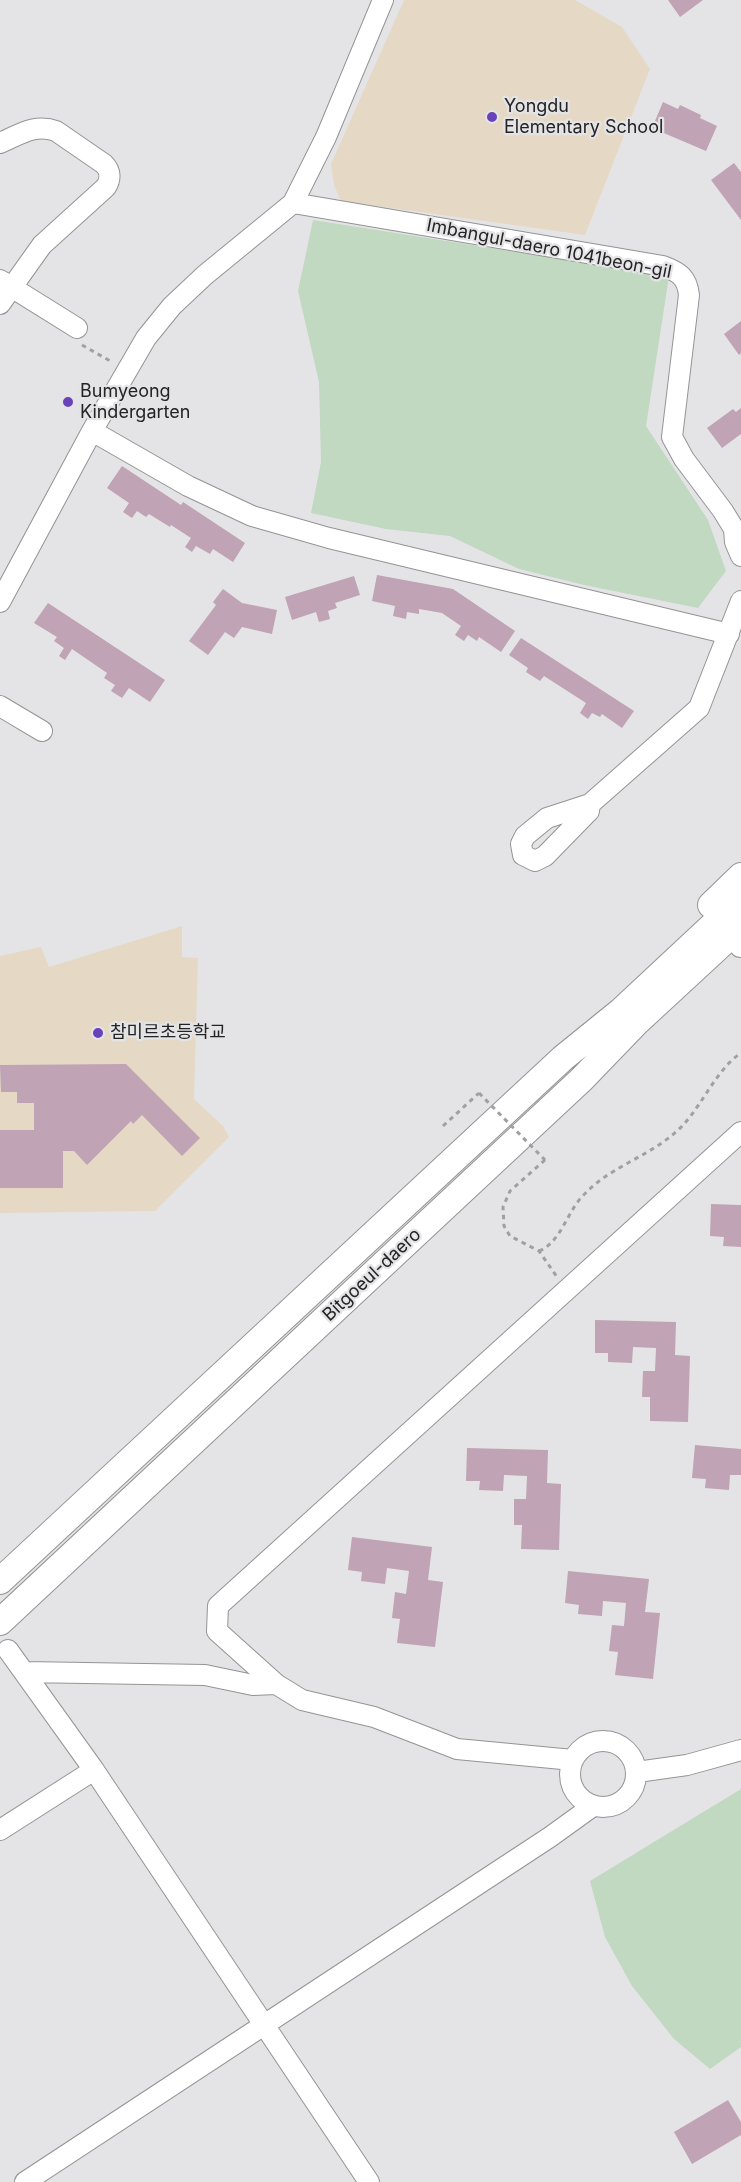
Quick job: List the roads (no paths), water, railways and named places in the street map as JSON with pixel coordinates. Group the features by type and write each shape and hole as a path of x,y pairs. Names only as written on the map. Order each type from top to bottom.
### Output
{"main road":[{"path":"563,1058 612,1002 741,876"},
{"name":"Bitgoeul-daero","path":"0,1581 563,1058 621,1011 741,899"},
{"name":"Bitgoeul-daero","path":"0,1622 582,1078 636,1023 741,926"},
{"path":"582,1078 645,1033 741,947"}],"street":[{"path":"0,602 92,431 146,338 172,306 205,275 293,203 326,137 383,0"},
{"path":"0,143 30,129 48,128 104,164 110,172 109,183 106,187 42,245 4,291 77,328"},
{"name":"Imbangul-daero 1041beon-gil","path":"293,203 663,266 678,272 685,278 689,295 672,437 684,459 734,530 735,542 741,556"},
{"path":"92,431 188,486 252,516 329,538 729,634"},
{"path":"590,804 699,708 741,601"},
{"path":"0,706 42,731"},
{"path":"573,1760 457,1749 374,1717 302,1700 276,1684 217,1631 218,1606 741,1132"},
{"path":"8,1650 94,1770 369,2182"},
{"path":"25,1672 205,1675 253,1685 276,1684"},
{"path":"610,1741 629,1752 637,1772 636,1783 624,1801 603,1808 592,1806 575,1793 570,1771 573,1760 588,1744 610,1741"},
{"path":"637,1772 687,1765 741,1750"},
{"path":"0,1830 94,1770"},
{"path":"25,2182 549,1837 592,1806"}],"place":[{"name":"Yongdu Elementary School","path":"492,117"},
{"name":"Bumyeong Kindergarten","path":"68,402"},
{"name":"참미르초등학교","path":"98,1033"}]}
